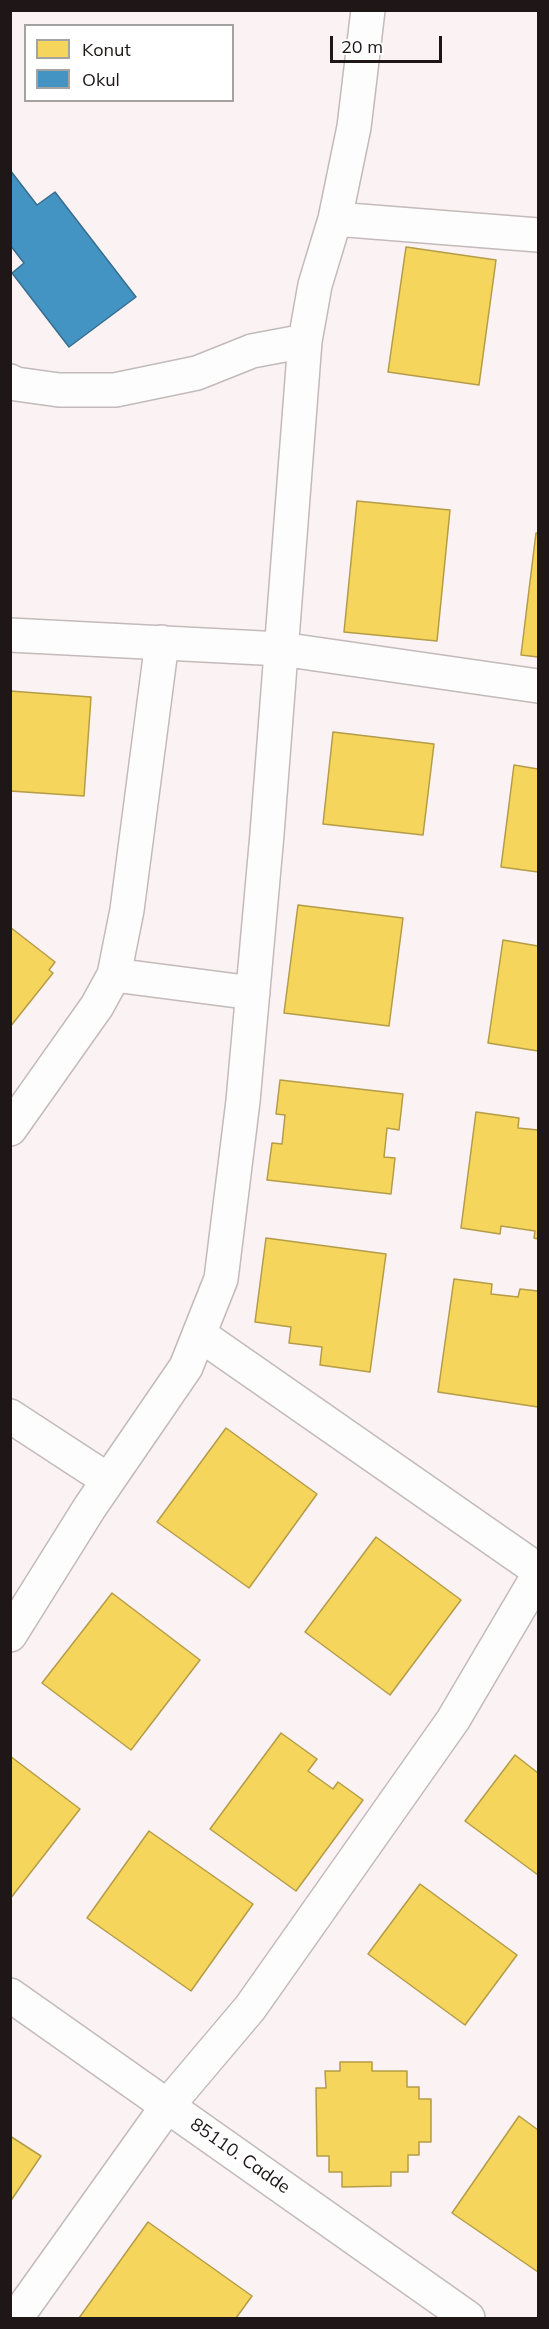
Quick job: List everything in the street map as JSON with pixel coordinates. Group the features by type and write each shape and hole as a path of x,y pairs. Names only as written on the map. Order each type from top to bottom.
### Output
{"street":[{"path":"10,1635 108,1480 186,1367 221,1279 243,1101 253,993 305,341 315,285 335,219 354,127 368,10"},
{"path":"335,219 538,235"},
{"path":"10,381 16,384 59,390 115,390 197,373 252,351 305,341"},
{"path":"10,635 281,649 538,686"},
{"path":"10,1129 97,1006 114,975 127,910 162,642"},
{"path":"114,975 253,993"},
{"path":"199,1334 538,1570"},
{"path":"10,1416 108,1480"},
{"path":"16,2319 168,2106 250,2008 453,1720 538,1576"},
{"name":"85110. Cadde","path":"10,1995 468,2319"}],"building: Konut":[{"path":"406,247 496,260 479,385 388,372"},
{"path":"357,501 450,510 437,641 344,632"},
{"path":"536,533 538,533 538,657 521,655"},
{"path":"10,691 91,697 84,796 10,791"},
{"path":"333,732 434,744 423,835 323,824"},
{"path":"514,765 538,769 538,872 501,867"},
{"path":"298,905 403,918 389,1026 284,1013"},
{"path":"10,927 55,962 49,970 53,973 10,1027"},
{"path":"503,940 538,946 538,1051 488,1043"},
{"path":"280,1080 403,1094 399,1130 387,1128 384,1157 395,1158 391,1194 267,1180 272,1143 282,1144 285,1115 276,1114"},
{"path":"476,1112 519,1118 518,1128 538,1130 538,1239 534,1238 535,1231 501,1226 500,1234 461,1228"},
{"path":"266,1238 386,1254 370,1372 320,1365 322,1347 289,1343 291,1327 255,1322"},
{"path":"454,1279 492,1284 491,1294 518,1297 520,1289 538,1291 538,1407 438,1392"},
{"path":"226,1428 317,1494 249,1588 157,1522"},
{"path":"376,1537 461,1600 390,1695 305,1632"},
{"path":"112,1593 200,1660 131,1750 42,1683"},
{"path":"281,1733 317,1759 308,1771 333,1789 338,1782 363,1800 296,1891 210,1829"},
{"path":"515,1755 538,1773 538,1875 465,1821"},
{"path":"10,1756 80,1809 10,1899"},
{"path":"149,1831 253,1904 191,1991 87,1918"},
{"path":"420,1884 517,1955 465,2025 368,1954"},
{"path":"340,2062 372,2062 372,2071 407,2071 407,2087 419,2087 419,2099 431,2099 431,2142 419,2142 419,2155 408,2155 408,2172 391,2172 391,2186 342,2187 342,2172 329,2172 329,2156 317,2156 316,2088 326,2088 325,2071 340,2071"},
{"path":"519,2116 538,2130 538,2272 452,2213"},
{"path":"10,2136 41,2156 10,2202"},
{"path":"148,2222 252,2296 236,2318 79,2318"}],"building: Okul":[{"path":"10,170 37,205 55,192 136,297 69,347 12,273 24,263 10,245"}]}
